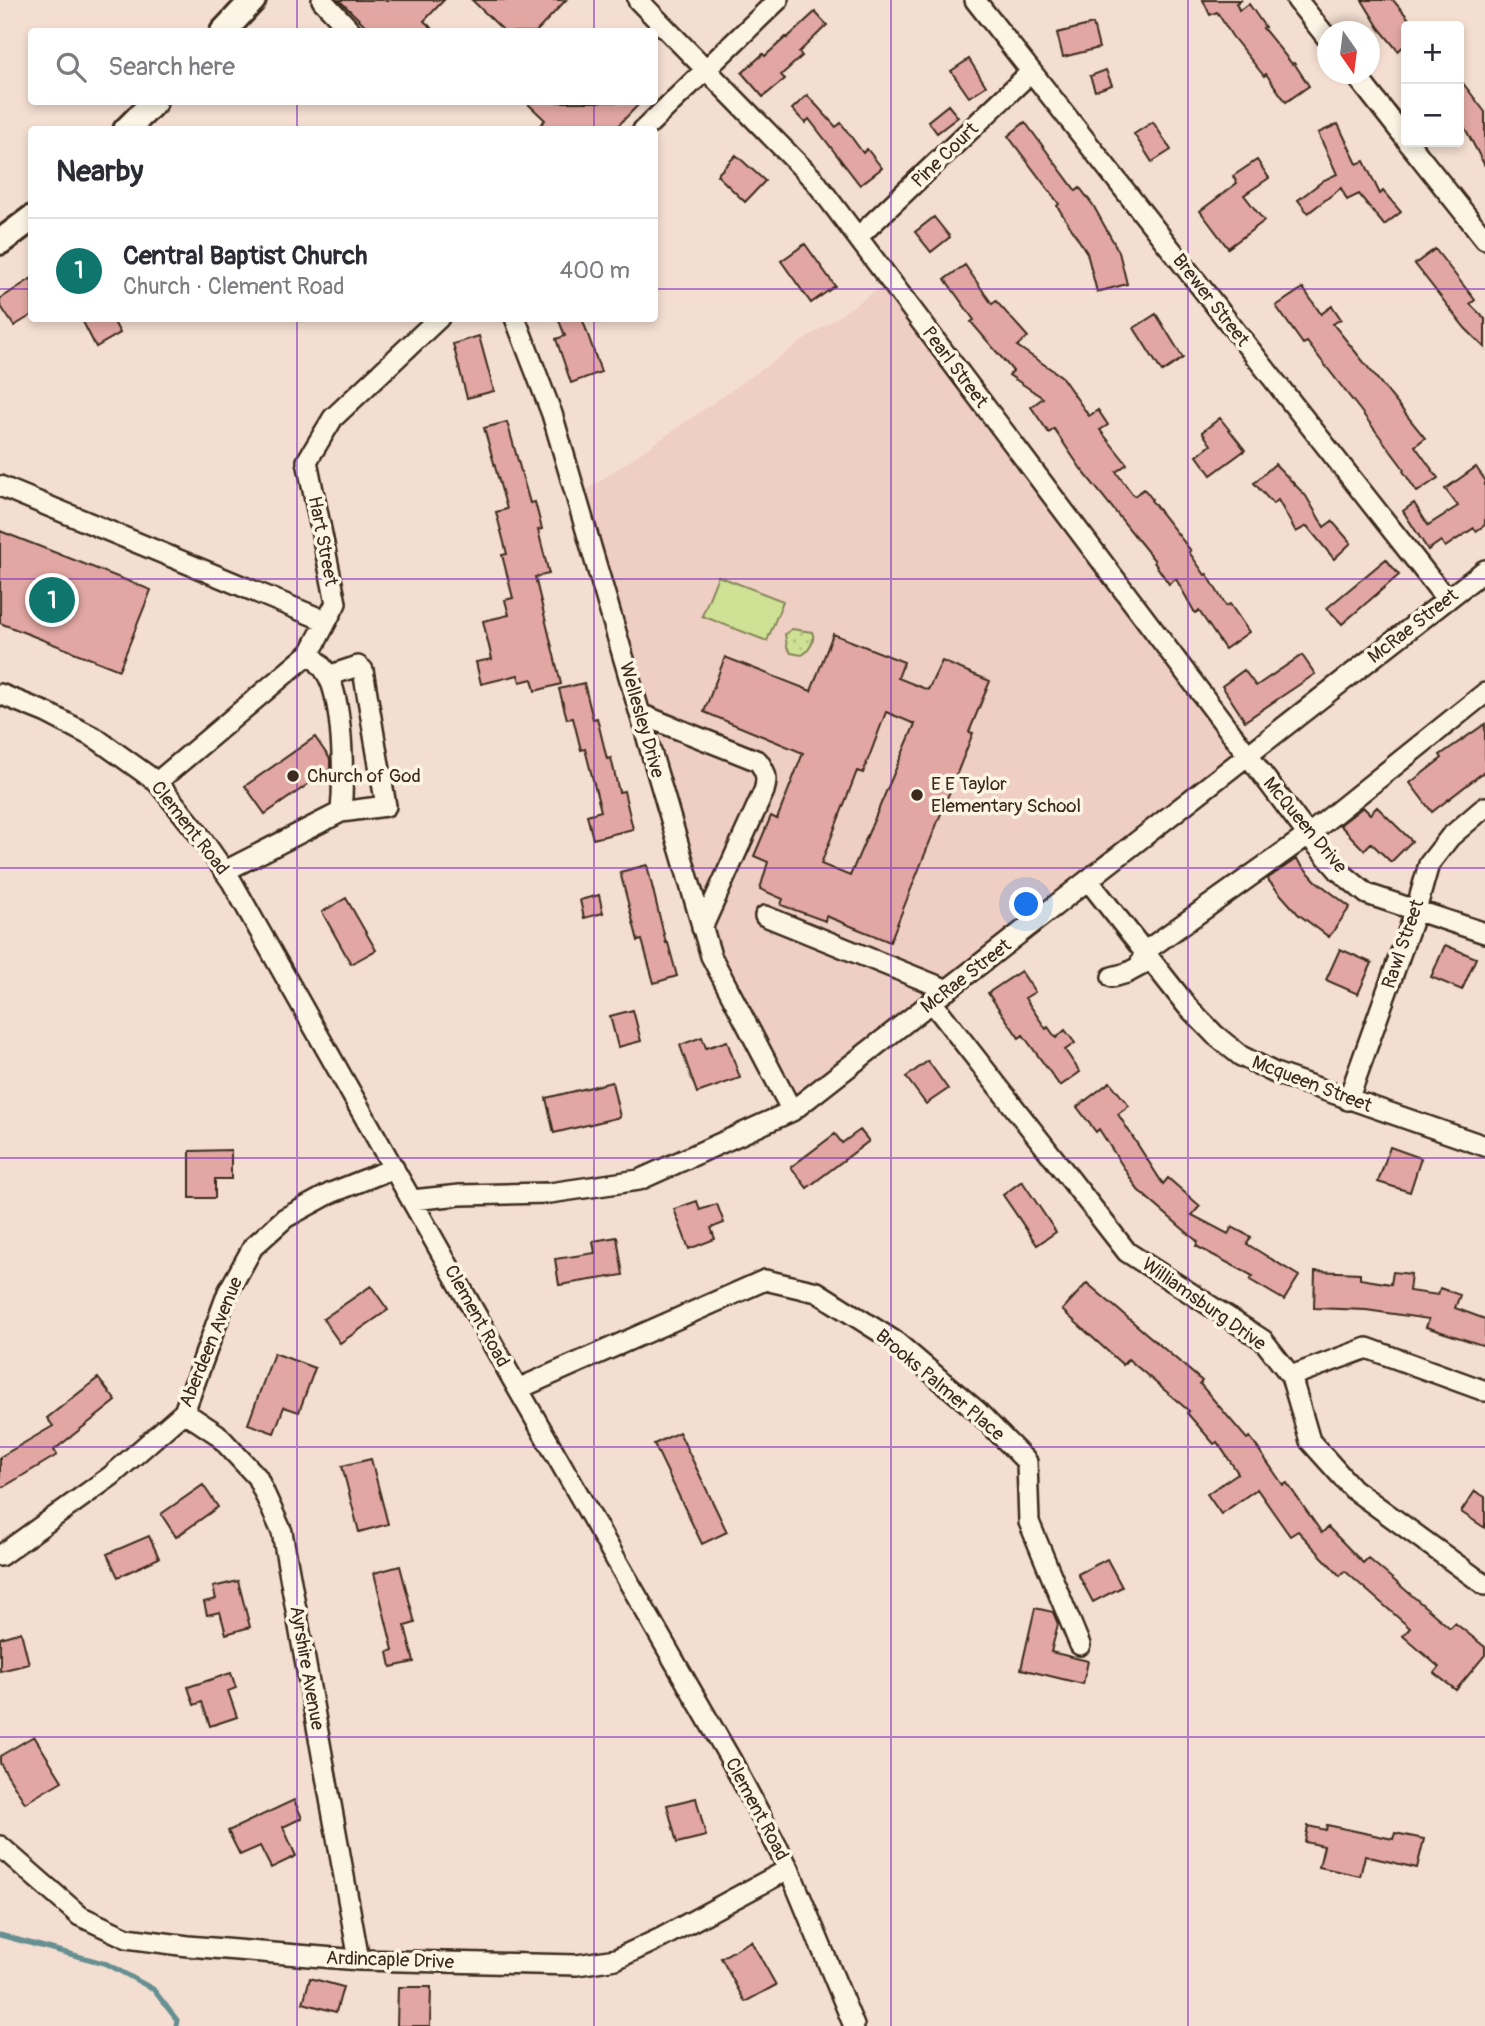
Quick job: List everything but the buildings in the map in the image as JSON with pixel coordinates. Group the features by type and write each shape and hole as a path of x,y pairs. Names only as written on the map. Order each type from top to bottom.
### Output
{"main road":[{"path":"227,28 253,0"},
{"path":"130,126 151,105"},
{"path":"0,242 28,227"}],"street":[{"path":"322,0 348,28"},
{"name":"Pearl Street","path":"638,0 815,181 1248,755"},
{"path":"647,126 778,0"},
{"name":"Brewer Street","path":"975,0 1447,600"},
{"path":"1297,0 1317,25"},
{"name":"Pine Court","path":"858,237 1031,72"},
{"path":"1363,84 1401,132"},
{"path":"1413,147 1485,239"},
{"name":"Hart Street","path":"157,782 310,653 336,603 307,461 333,418 435,322"},
{"name":"Wellesley Drive","path":"516,322 552,414 710,956 792,1111"},
{"path":"0,486 326,621"},
{"name":"McRae Street","path":"412,1200 460,1195 550,1193 639,1180 792,1111 1485,570"},
{"path":"310,653 333,685 341,740 341,813"},
{"path":"225,871 341,813 386,806 363,670 358,666 328,676"},
{"path":"1112,978 1140,966 1144,952 1308,835 1485,693"},
{"name":"Clement Road","path":"0,694 47,713 97,739 157,782 225,871 731,1760 789,1869 854,2026"},
{"path":"640,714 758,761 765,771 767,781 764,791 702,928"},
{"name":"McQueen Drive","path":"1248,755 1308,835 1339,871 1367,894 1485,933"},
{"name":"Rawl Street","path":"1348,1100 1416,910 1429,864 1450,836 1485,807"},
{"name":"Mcqueen Street","path":"1088,880 1186,1006 1214,1035 1241,1056 1275,1073 1348,1100 1485,1146"},
{"path":"765,916 940,996"},
{"name":"Williamsburg Drive","path":"940,996 1127,1252 1263,1340 1291,1376 1310,1441 1353,1489 1485,1586"},
{"name":"Aberdeen Avenue","path":"0,1556 111,1476 184,1412 228,1292 253,1247 285,1218 331,1193 394,1168"},
{"name":"Brooks Palmer Place","path":"517,1388 765,1280 817,1292 896,1342 977,1411 1027,1462 1029,1522 1080,1645"},
{"path":"1291,1376 1367,1348 1485,1391"},
{"name":"Ayrshire Avenue","path":"184,1412 217,1434 257,1477 282,1532 359,1961"},
{"name":"Ardincaple Drive","path":"0,1846 80,1916 127,1938 359,1961 577,1965 616,1959 789,1869"}],"shaded area":[{"path":"890,281 1248,755 792,1111 711,956 577,497"}],"green space":[{"path":"718,576 783,601 767,641 702,616"},
{"path":"792,629 812,632 811,645 802,655 791,653 787,647 785,634"}],"waterway":[{"path":"0,1935 107,1964 153,1989 177,2020 176,2026"}],"place":[{"name":"Central Baptist Church","path":"52,600"},
{"name":"Church of God","path":"293,776"},
{"name":"E E Taylor Elementary School","path":"917,795"}]}
